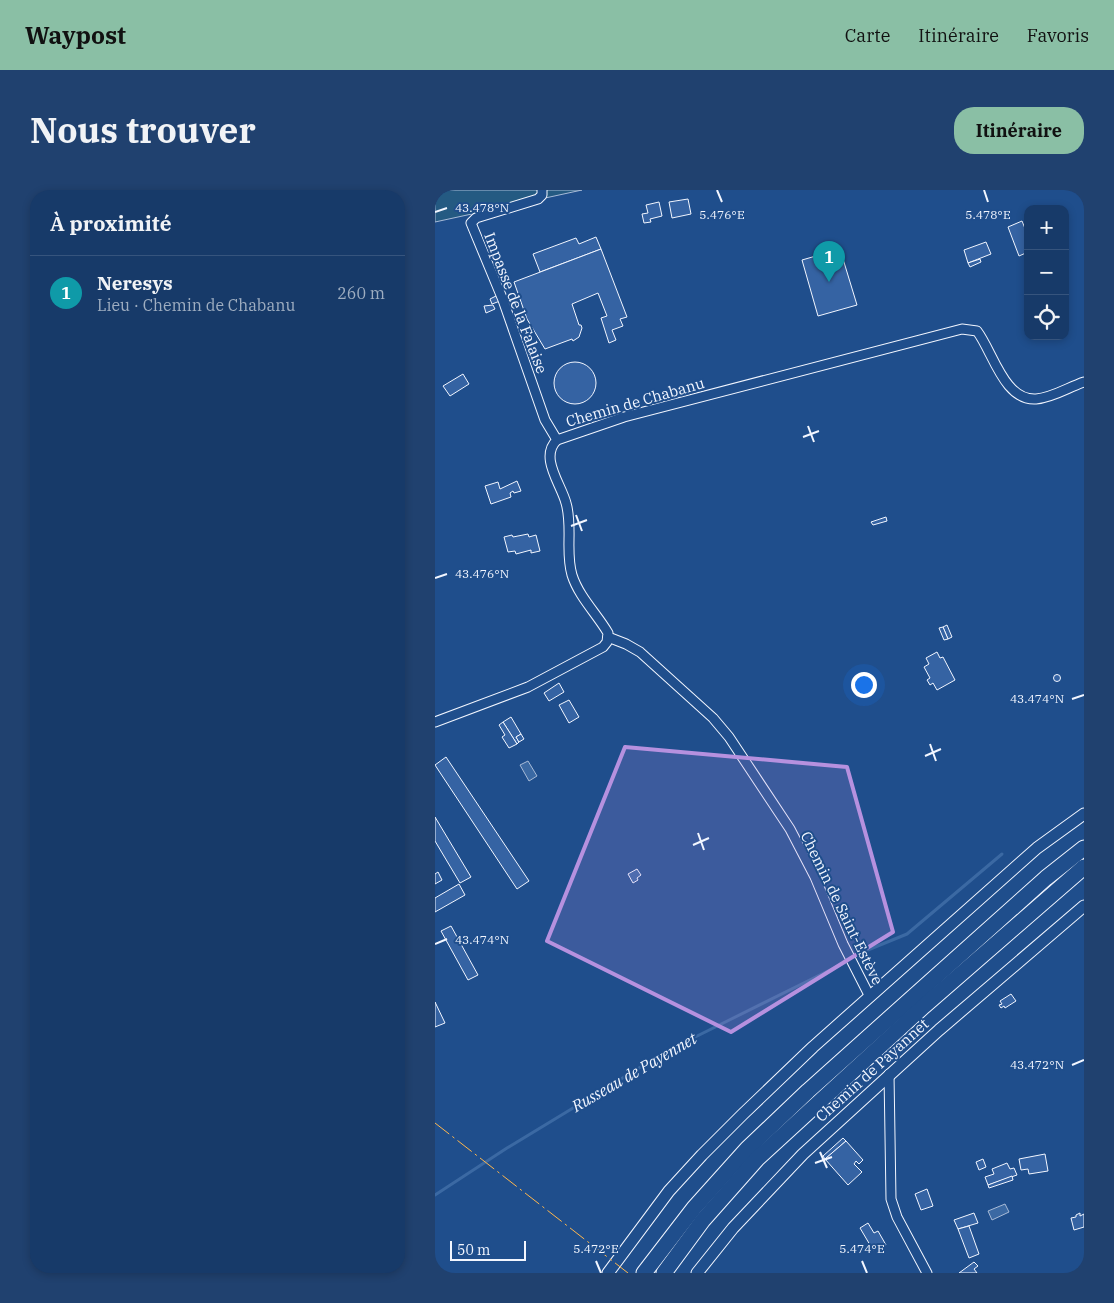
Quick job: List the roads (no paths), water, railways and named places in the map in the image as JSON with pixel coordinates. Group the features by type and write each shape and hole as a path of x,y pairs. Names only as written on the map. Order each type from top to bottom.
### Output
{"highway":[{"path":"644,1273 694,1208 747,1149 808,1091 1046,878 1084,848"},
{"path":"664,1273 703,1220 757,1159 924,1006 1084,867"}],"street":[{"name":"Impasse de la Falaise","path":"543,190 542,195 538,199 476,218 471,223 503,300 545,420 557,440"},
{"name":"Chemin de Chabanu","path":"608,638 606,630 579,589 569,562 569,511 549,459 550,449 557,440 624,417 963,329 977,331 1007,384 1021,396 1035,399 1084,382"},
{"path":"435,722 528,686 595,652 603,647 608,638"},
{"name":"Chemin de Saint-Estève","path":"608,638 626,644 640,652 713,718 729,737 790,830 815,877 854,968 870,996"},
{"path":"608,1273 669,1191 702,1155 813,1047 1037,848 1084,814"},
{"name":"Chemin de Payannet","path":"697,1273 733,1228 803,1154 889,1074 1084,906"},
{"path":"889,1074 891,1199 897,1217 927,1273"}],"waterway":[{"name":"Russeau de Payennet","path":"858,954 907,934 1002,854"},
{"name":"Russeau de Payennet","path":"435,1195 507,1148 667,1051 842,964"}],"place":[{"name":"Neresys","path":"829,282"}]}
